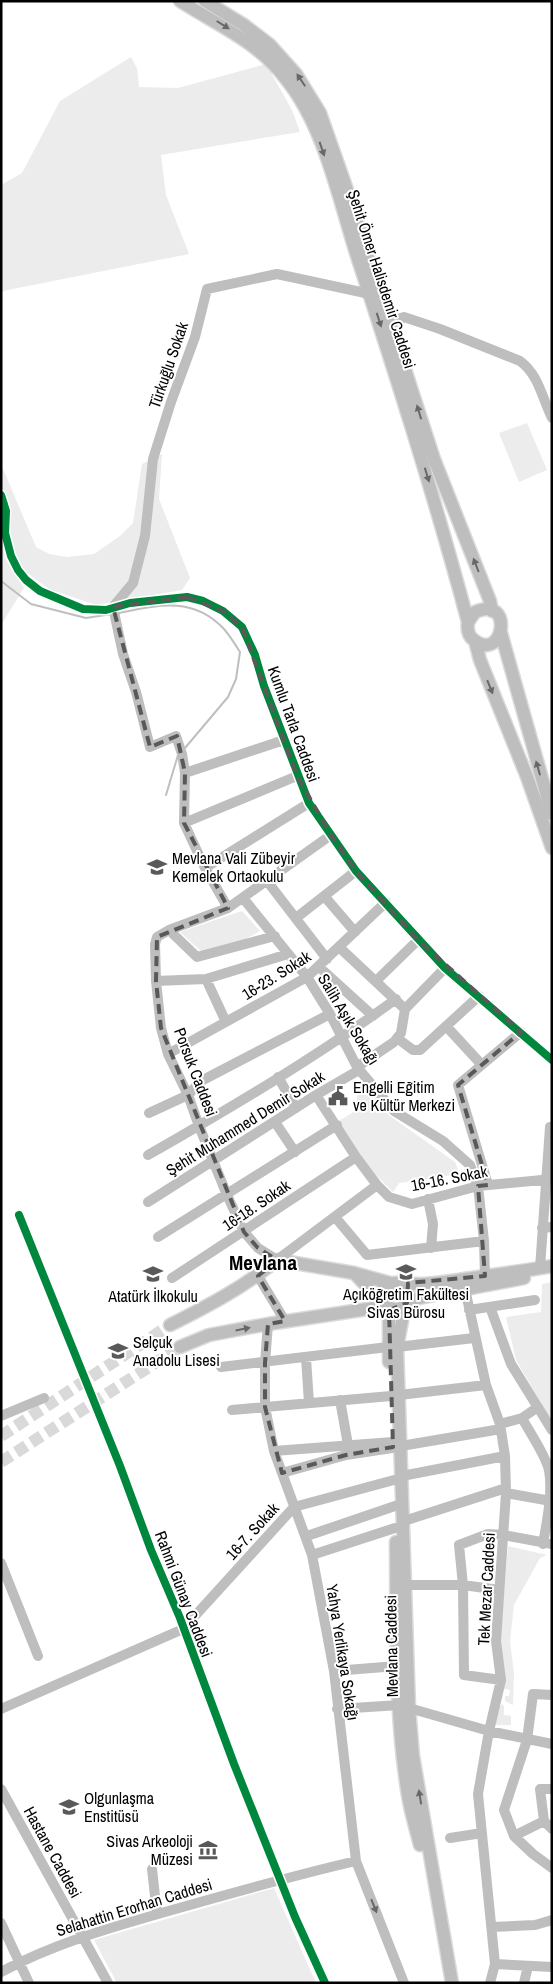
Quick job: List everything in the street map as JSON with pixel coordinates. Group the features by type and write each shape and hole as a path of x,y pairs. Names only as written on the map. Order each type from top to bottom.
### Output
{"main road":[{"name":"Şehit Ömer Halisdemir Caddesi","path":"180,1 215,20 252,44 277,67 299,98 319,139 370,294 439,516 468,622"},
{"name":"Şehit Ömer Halisdemir Caddesi","path":"205,1 244,25 270,45 296,74 314,100 330,138 434,459 465,534 492,611"},
{"path":"552,814 501,633 501,620 492,611 484,609 476,611 471,615 468,622 468,632 475,641 480,660 527,777 552,848"},
{"path":"475,641 482,644 490,643 497,639 501,633"},
{"path":"170,1325 217,1302 258,1276 277,1260"},
{"name":"Porsuk Caddesi","path":"277,1260 354,1273 396,1283 438,1282 548,1269"},
{"path":"354,1273 386,1304 396,1309 418,1298 548,1269"},
{"path":"386,1304 384,1289 396,1283 408,1291 409,1298 406,1304"},
{"path":"180,1347 209,1335 386,1304"},
{"name":"Mevlana Caddesi","path":"386,1304 393,1347 395,1445 406,1585 404,1706 409,1800 419,1844 444,1983"},
{"name":"Mevlana Caddesi","path":"393,1347 406,1304"},
{"name":"Mevlana Caddesi","path":"398,1478 395,1506 400,1524 398,1666 452,1983"}],"street":[{"name":"Türkuğlu Sokak","path":"113,613 133,583 145,536 153,459 171,402 195,337 207,289 277,274 370,294"},
{"path":"390,322 404,317 440,328 520,361 529,368 538,383 552,418"},
{"name":"Kumlu Tarla Caddesi","path":"1,495 6,511 5,533 8,546 18,570 26,580 40,591 83,609 106,610 113,613 130,603 187,596 203,601 233,618 242,627 248,638 297,776 310,803 356,871 445,968 480,996 552,1060"},
{"path":"113,613 150,746 176,736 181,750 185,773 184,823 205,868 228,908"},
{"path":"185,773 284,740"},
{"path":"184,823 297,776"},
{"path":"205,868 310,803"},
{"path":"275,936 197,957 169,930 228,908 331,835"},
{"path":"296,918 356,871"},
{"path":"267,881 327,959"},
{"path":"325,897 355,932"},
{"name":"Salih Aşık Sokağı","path":"243,898 307,977 343,1037 358,1068 394,1111 443,1140 470,1165 483,1186 485,1276"},
{"name":"16-23. Sokak","path":"168,1054 307,977 386,902"},
{"name":"Porsuk Caddesi","path":"169,930 158,937 155,944 156,981 161,1028 168,1054 188,1095 198,1126 244,1232 258,1248 277,1260"},
{"path":"377,980 418,940"},
{"path":"339,947 377,980 405,1009"},
{"path":"156,981 206,979 288,954"},
{"path":"319,967 373,1016"},
{"path":"445,968 405,1009 400,1033 397,1038 413,1050 420,1050 480,996"},
{"path":"206,979 226,1022"},
{"path":"148,1155 343,1037 396,999"},
{"path":"149,1113 188,1095 201,1081 330,1014"},
{"path":"446,1026 481,1064"},
{"path":"483,1186 458,1085 521,1032"},
{"name":"Şehit Muhammed Demir Sokak","path":"148,1202 358,1068 382,1052 397,1038"},
{"path":"278,1077 296,1108"},
{"name":"16-16. Sokak","path":"316,1095 356,1156 377,1185 389,1197 412,1204 483,1186 548,1179"},
{"path":"274,1122 295,1152"},
{"path":"158,1238 337,1125"},
{"path":"548,1269 548,1179 550,1127 552,1127"},
{"name":"16-18. Sokak","path":"172,1278 356,1156"},
{"path":"277,1260 377,1185"},
{"path":"428,1200 433,1224 431,1248"},
{"name":"Rahmi Günay Caddesi","path":"19,1215 120,1466 295,1917 325,1983"},
{"path":"335,1217 367,1255 484,1241"},
{"path":"258,1276 285,1322"},
{"name":"Tek Mezar Caddesi","path":"465,1289 474,1338 486,1385 501,1426 505,1456 506,1491 496,1641 501,1680 489,1731 478,1794 495,1964 490,1983"},
{"path":"469,1310 535,1300"},
{"path":"490,1307 511,1364 552,1430"},
{"name":"Yahya Yerlikaya Sokağı","path":"268,1324 265,1363 265,1407 274,1451 294,1507 307,1536 312,1554 334,1671 356,1861 404,1983"},
{"path":"221,1367 474,1338"},
{"path":"306,1358 309,1403"},
{"path":"232,1410 395,1396 486,1385"},
{"path":"1,1416 44,1398"},
{"path":"340,1400 348,1445"},
{"path":"282,1473 346,1455 501,1426 522,1418 538,1407"},
{"path":"501,1680 464,1675 463,1585 459,1545 488,1534 503,1535 547,1544 550,1468 522,1418"},
{"path":"274,1451 348,1445 395,1445"},
{"name":"16-7. Sokak","path":"183,1629 294,1507 398,1478 505,1456"},
{"path":"312,1554 506,1491 550,1501"},
{"path":"307,1536 395,1506"},
{"path":"1,1563 38,1656"},
{"path":"406,1585 463,1585 499,1590"},
{"path":"1,1709 183,1629"},
{"path":"334,1671 398,1666"},
{"path":"552,1695 533,1694 527,1740 504,1810 514,1836 533,1854 552,1868"},
{"path":"337,1709 404,1706 489,1731 552,1744"},
{"name":"Hastane Caddesi","path":"1,1789 5,1806 83,1936 108,1983"},
{"path":"552,1789 540,1789 544,1821 552,1829"},
{"path":"514,1836 544,1821"},
{"path":"450,1838 482,1833"},
{"name":"Selahattin Erorhan Caddesi","path":"1,1972 20,1962 83,1936 280,1879 356,1861"},
{"path":"152,1870 157,1914"},
{"path":"492,1927 535,1925 552,1920"},
{"path":"1,1923 29,1983"},
{"path":"495,1964 552,1967"},
{"path":"524,1983 528,1966"}],"highlighted area":[{"path":"187,597 223,611 242,627 297,776 331,835 356,871 418,940 521,1032 458,1085 488,1185 478,1186 485,1276 408,1283 407,1303 389,1310 393,1447 346,1455 282,1473 265,1407 265,1363 268,1324 285,1321 258,1276 277,1260 258,1248 244,1232 161,1028 156,981 157,937 228,908 184,823 185,773 177,736 150,747 113,607"}],"shaded area":[{"path":"131,57 137,68 139,87 178,88 266,64 292,110 300,132 161,155 166,195 189,254 3,291 1,295 1,185 22,173 60,101"},
{"path":"527,423 547,470 519,482 499,433"},
{"path":"162,454 159,499 190,578 182,590 96,605 49,589 4,556 24,588 1,625 1,464 36,547 49,554 67,557 94,554 120,536 133,523 142,464"},
{"path":"242,911 260,931 242,941 202,952 180,932"},
{"path":"365,1091 390,1116 455,1162 460,1174 399,1183 393,1192 362,1161 337,1122 357,1110 357,1096"},
{"path":"552,1282 552,1422 516,1360 506,1317 541,1312 542,1284"},
{"path":"508,1546 547,1555 540,1558 514,1605 510,1641 514,1674 513,1705 505,1701 505,1696 509,1696 510,1690 504,1689 505,1674 500,1641"},
{"path":"502,1704 504,1706 504,1715 511,1716 511,1725 496,1725 496,1714"},
{"path":"274,1888 316,1983 117,1983 94,1940"}],"waterway":[{"path":"1,581 31,604 86,618 112,614"},
{"path":"119,613 161,606 187,607 200,611 224,629 240,652 236,679 228,697 185,748"},
{"path":"166,795 178,755"}],"tunnel":[{"path":"1,1436 170,1325"},
{"path":"1,1462 180,1347"}],"cycle path":[{"path":"1,495 6,511 5,533 11,556 26,580 40,591 83,609 106,610 130,603 187,597 203,601 223,611 242,627 255,655 264,686 309,803 356,871 445,968 552,1060"},
{"path":"19,1215 120,1466 151,1550 180,1618 234,1764 295,1917 325,1983"}],"place":[{"name":"Mevlana Vali Zübeyir Kemelek Ortaokulu","path":"157,867"},
{"name":"Engelli Eğitim ve Kültür Merkezi","path":"338,1096"},
{"name":"Açıköğretim Fakültesi Sivas Bürosu","path":"406,1272"},
{"name":"Atatürk İlkokulu","path":"153,1274"},
{"name":"Selçuk Anadolu Lisesi","path":"118,1351"},
{"name":"Olgunlaşma Enstitüsü","path":"69,1807"},
{"name":"Sivas Arkeoloji Müzesi","path":"208,1850"}],"district":[{"name":"Mevlana","path":"263,1262"}]}
